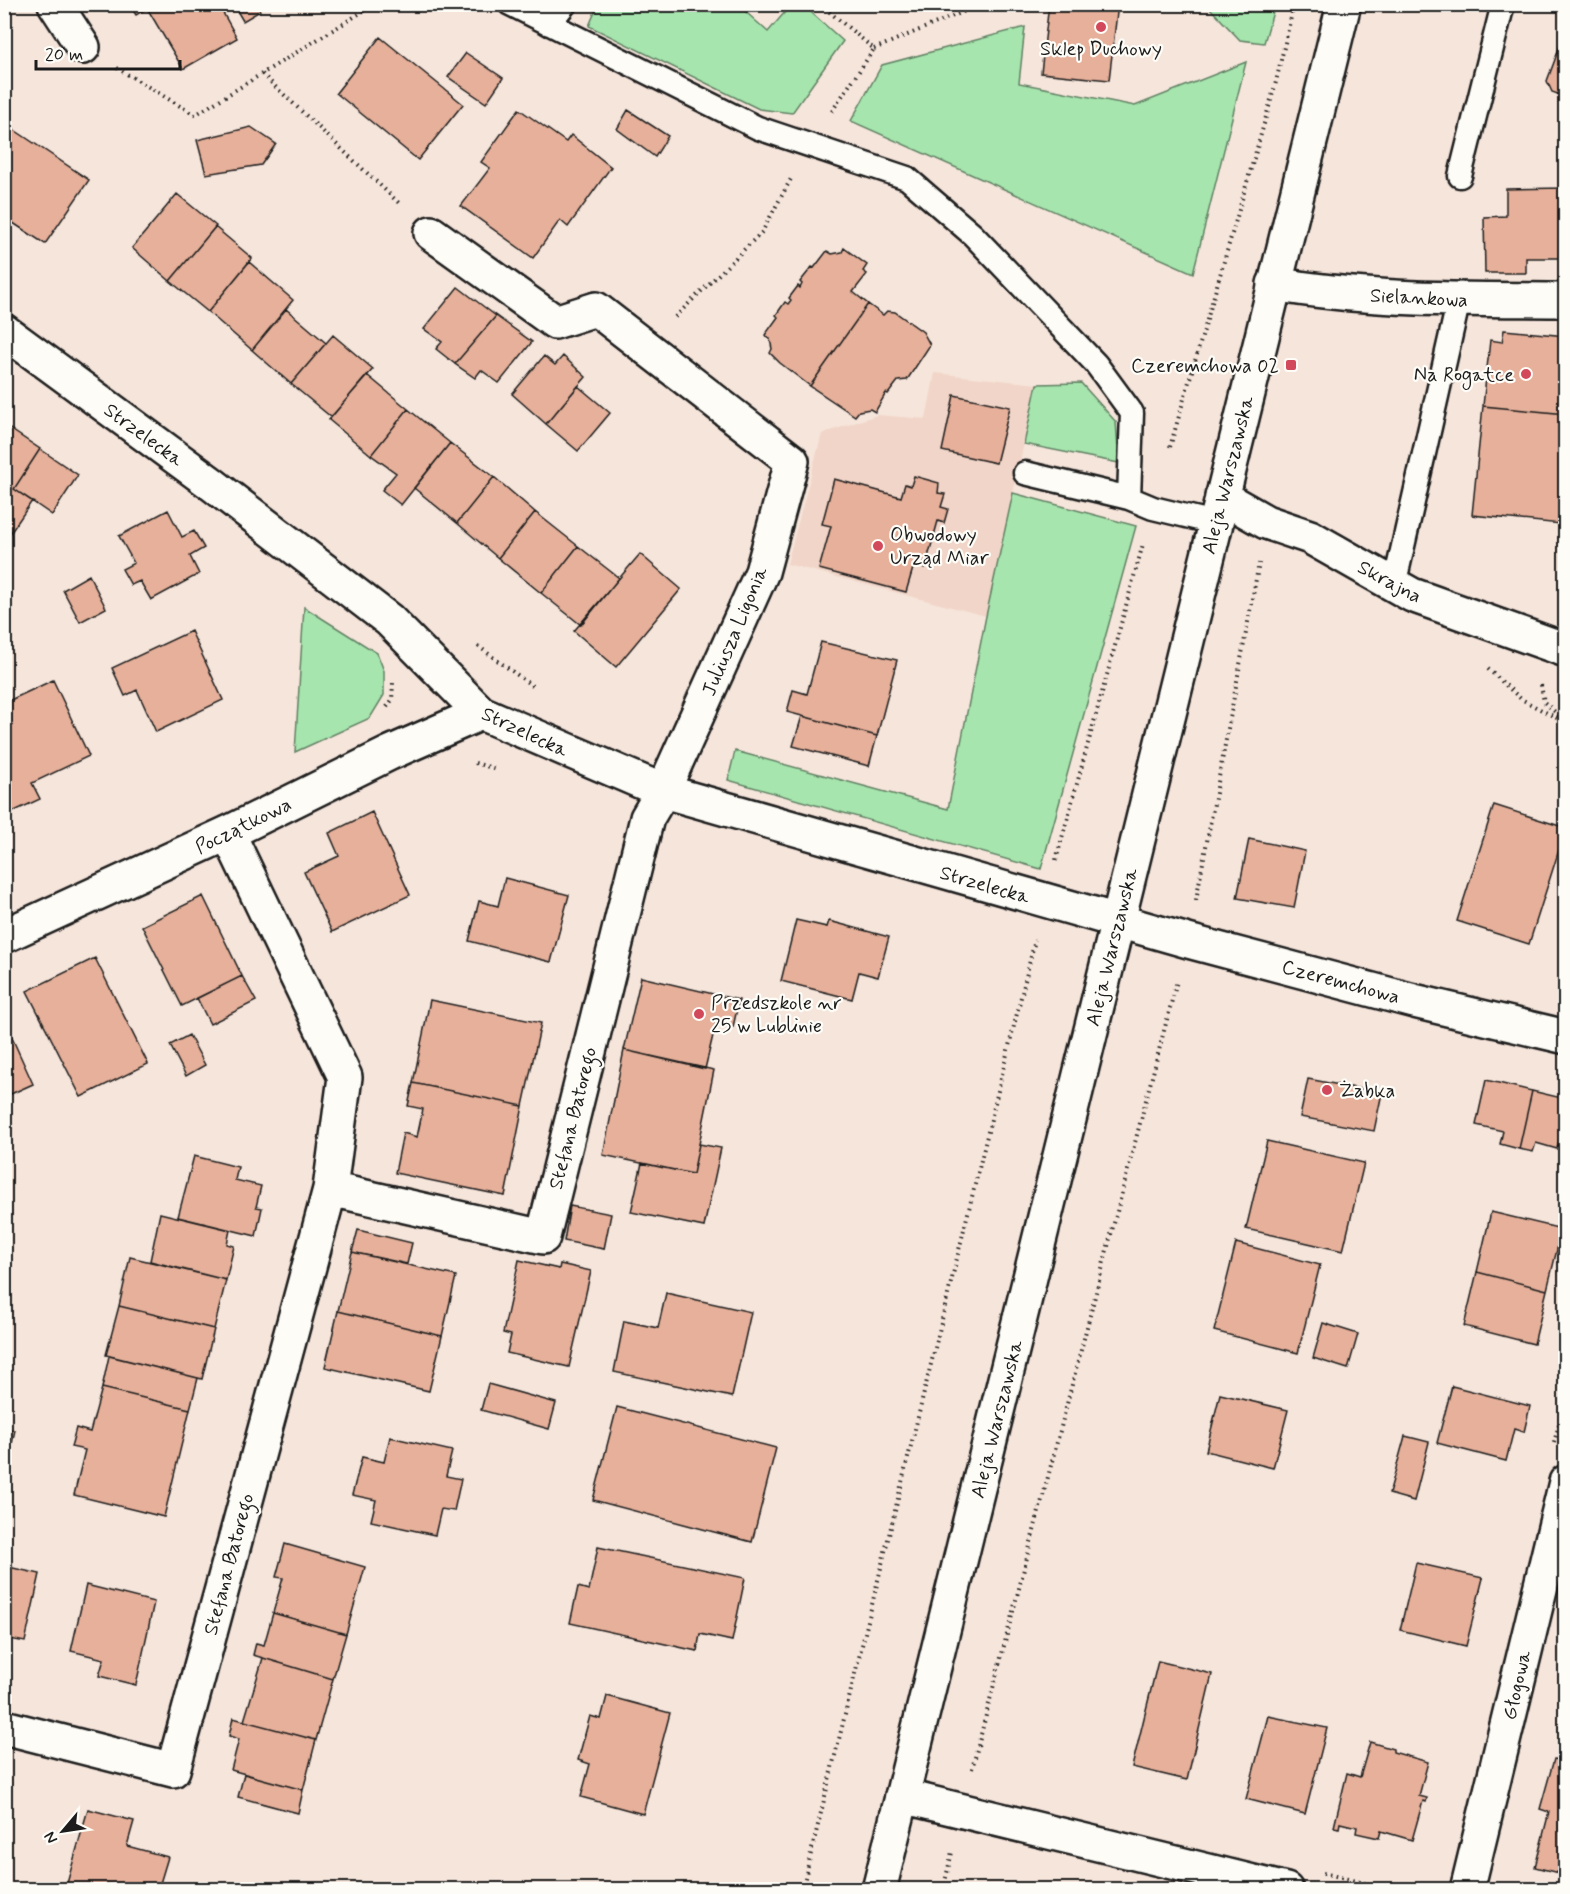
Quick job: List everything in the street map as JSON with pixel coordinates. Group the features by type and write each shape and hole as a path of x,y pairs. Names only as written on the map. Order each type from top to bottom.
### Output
{"street":[{"path":"55,4 83,47"},
{"name":"Aleja Warszawska","path":"879,1890 1344,4"},
{"name":"Juliusza Ligonia","path":"431,233 555,322 596,309 792,461 762,572 663,791"},
{"name":"Sielankowa","path":"1274,284 1317,292 1459,299 1566,300"},
{"name":"Strzelecka","path":"4,331 212,484 389,620 480,713 663,791 1045,901 1118,919"},
{"name":"Skrajna","path":"1218,510 1266,522 1310,537 1412,596 1566,650"},
{"name":"Początkowa","path":"4,936 228,833 390,753 480,713"},
{"name":"Stefana Batorego","path":"330,1189 543,1237 647,818 663,791"},
{"name":"Stefana Batorego","path":"4,1727 174,1770 330,1189 345,1077 228,833"},
{"name":"Czeremchowa","path":"1118,919 1188,941 1414,1001 1566,1037"},
{"name":"Głogowa","path":"1467,1890 1566,1482"},
{"path":"902,1796 1272,1888"}],"lane":[{"path":"510,4 758,128 907,178 973,235 1096,364 1132,413 1129,498"},
{"path":"549,24 565,4"},
{"path":"1460,176 1503,4"},
{"path":"1394,586 1459,299"},
{"path":"1025,473 1129,498 1153,508 1218,510"}],"path":[{"path":"83,47 195,115 375,4"},
{"path":"874,49 982,4"},
{"path":"262,74 431,233"},
{"path":"1195,905 1266,522"},
{"path":"468,639 536,688"},
{"path":"469,763 478,763 501,770"},
{"path":"943,1890 1180,970"}],"shaded area":[{"path":"935,373 1037,384 986,616 787,564 822,434 877,415 926,419"}],"green space":[{"path":"737,4 768,32 791,5 803,5 843,41 792,113 759,109 589,26 598,5"},
{"path":"1207,5 1275,5 1264,43 1240,40"},
{"path":"1025,27 1019,83 1135,106 1246,62 1193,273 851,121 882,65"},
{"path":"1081,383 1116,422 1119,463 1024,444 1037,384"},
{"path":"1013,493 1136,526 1041,869 728,780 735,751 948,809"},
{"path":"304,607 377,653 384,671 384,695 370,718 295,752"}],"building":[{"path":"129,4 154,4 136,15"},
{"path":"154,4 218,4 237,38 183,69 147,8"},
{"path":"233,4 257,4 260,11 243,21"},
{"path":"1049,4 1118,4 1109,80 1041,73"},
{"path":"1566,30 1566,97 1552,92 1547,81"},
{"path":"380,37 463,104 418,160 336,93"},
{"path":"466,53 503,78 486,103 448,77"},
{"path":"519,109 566,142 571,135 611,167 568,227 560,220 533,258 461,206 490,168 481,162"},
{"path":"628,110 668,136 655,157 617,129"},
{"path":"4,123 89,180 45,244 4,217"},
{"path":"251,127 276,144 261,165 206,174 197,140"},
{"path":"1566,188 1566,258 1526,258 1526,273 1485,273 1484,217 1506,216 1506,189"},
{"path":"177,194 216,226 170,281 132,248"},
{"path":"215,227 252,258 208,312 170,281"},
{"path":"844,248 867,265 863,271 867,274 853,292 868,304 810,386 770,353 772,349 770,339 765,335 778,317 776,315 785,302 788,304 791,300 789,298 798,286 800,288 802,284 800,282 812,267 814,268 827,251 832,254 842,252"},
{"path":"249,262 293,300 252,350 208,312"},
{"path":"458,287 496,316 455,364 436,349 442,342 424,329"},
{"path":"868,304 883,315 887,311 895,312 923,332 930,345 907,380 898,381 888,394 886,393 875,412 870,409 859,411 855,416 810,386"},
{"path":"286,309 326,343 291,384 252,350"},
{"path":"496,316 532,342 499,383 481,370 475,378 455,364"},
{"name":"Na Rogatce","path":"1504,330 1566,336 1566,414 1483,406 1490,340 1502,342"},
{"path":"333,335 373,369 331,417 291,384"},
{"path":"544,356 555,365 563,356 586,377 546,424 512,394"},
{"path":"367,375 408,409 371,455 329,420"},
{"path":"578,386 610,413 578,451 546,424"},
{"path":"954,395 1010,407 996,463 942,451"},
{"name":"Na Rogatce","path":"1483,406 1566,414 1566,474 1561,524 1472,515"},
{"path":"408,409 450,443 401,505 382,490 396,473 371,455"},
{"path":"4,425 40,449 14,489 32,501 5,541"},
{"path":"450,443 494,477 457,523 414,488"},
{"path":"40,449 78,475 52,515 14,489"},
{"name":"Obwodowy Urząd Miar","path":"914,476 939,483 938,493 945,494 941,507 948,509 944,523 938,521 925,568 914,565 906,592 819,569 831,526 822,524 834,479 901,497 905,484 911,486"},
{"path":"494,477 535,512 498,558 457,523"},
{"path":"168,510 182,537 194,531 204,548 190,556 199,574 151,600 140,581 131,585 122,569 134,563 119,536"},
{"path":"535,512 578,546 541,593 498,558"},
{"path":"578,546 619,578 581,625 541,593"},
{"path":"640,554 681,589 616,667 574,631"},
{"path":"89,575 106,608 80,622 63,590"},
{"path":"191,631 223,700 156,732 137,690 125,696 112,668"},
{"path":"821,642 897,660 877,736 787,712 793,690 807,694"},
{"path":"53,680 89,756 32,783 40,799 4,816 4,723 11,720 4,703"},
{"path":"802,716 877,736 869,766 793,746"},
{"path":"1494,805 1566,828 1529,944 1457,921"},
{"path":"372,812 410,895 332,932 304,872 339,856 329,833"},
{"path":"1249,839 1305,851 1294,908 1237,898"},
{"path":"505,878 569,895 551,962 469,941 479,901 498,906"},
{"path":"203,896 242,976 182,1006 142,926"},
{"path":"796,920 827,927 829,921 889,937 878,977 859,972 852,999 781,981"},
{"path":"95,958 148,1064 81,1097 27,991"},
{"path":"242,976 256,1001 210,1024 197,998"},
{"path":"641,977 739,1000 733,1027 716,1023 705,1069 624,1050"},
{"path":"430,1000 541,1023 523,1106 413,1083"},
{"path":"4,1020 33,1084 4,1097"},
{"path":"189,1035 205,1065 186,1076 170,1045"},
{"path":"624,1050 714,1070 693,1174 603,1155"},
{"path":"1308,1079 1382,1093 1374,1131 1300,1117"},
{"path":"1486,1080 1532,1091 1519,1149 1500,1144 1503,1131 1476,1125"},
{"path":"413,1083 523,1106 505,1196 395,1173 403,1133 417,1137 423,1109 408,1106"},
{"path":"1532,1091 1566,1099 1566,1112 1557,1149 1536,1143 1533,1152 1519,1149"},
{"path":"1267,1141 1364,1163 1343,1251 1246,1229"},
{"path":"699,1144 721,1148 704,1227 631,1212 642,1163 693,1174"},
{"path":"194,1156 238,1167 235,1180 261,1186 256,1207 262,1208 256,1236 178,1217"},
{"path":"570,1206 611,1214 604,1249 564,1241"},
{"path":"1491,1212 1562,1229 1547,1290 1477,1272"},
{"path":"160,1213 230,1230 227,1244 234,1246 226,1280 150,1261"},
{"path":"358,1230 412,1243 407,1264 352,1252"},
{"path":"1236,1243 1320,1265 1298,1353 1214,1331"},
{"path":"352,1252 456,1276 442,1336 338,1311"},
{"path":"130,1257 226,1280 214,1329 119,1306"},
{"path":"519,1260 559,1269 560,1264 591,1271 569,1367 507,1353 511,1335 503,1333"},
{"path":"1477,1272 1547,1290 1534,1344 1464,1326"},
{"path":"666,1293 751,1312 732,1397 614,1372 624,1321 658,1328"},
{"path":"119,1306 214,1329 202,1379 106,1355"},
{"path":"338,1311 442,1336 429,1391 325,1367"},
{"path":"1323,1323 1358,1334 1348,1369 1313,1358"},
{"path":"109,1356 198,1378 190,1409 102,1388"},
{"path":"488,1384 556,1403 549,1429 481,1410"},
{"path":"1452,1386 1530,1406 1524,1432 1514,1429 1506,1461 1437,1443"},
{"path":"102,1388 190,1409 164,1517 74,1495 85,1450 71,1447 76,1428 90,1432"},
{"path":"1220,1394 1288,1410 1273,1468 1206,1451"},
{"path":"617,1407 776,1448 752,1542 593,1500"},
{"path":"4,1428 15,1430 4,1478"},
{"path":"1405,1436 1429,1442 1414,1501 1389,1494"},
{"path":"390,1437 452,1451 446,1476 461,1479 454,1511 441,1509 435,1535 371,1521 376,1500 352,1495 362,1457 384,1462"},
{"path":"285,1544 365,1567 346,1634 273,1613 283,1578 276,1577"},
{"path":"598,1547 745,1578 732,1641 700,1634 697,1651 570,1623 578,1587 589,1590"},
{"path":"1416,1563 1483,1578 1466,1646 1400,1630"},
{"path":"4,1566 40,1574 25,1642 4,1638"},
{"path":"86,1585 154,1602 136,1685 99,1676 104,1659 71,1651"},
{"path":"273,1613 346,1634 333,1679 253,1655 256,1643 264,1645"},
{"path":"263,1658 333,1679 316,1740 244,1721"},
{"path":"1158,1661 1212,1674 1187,1780 1132,1767"},
{"path":"607,1696 670,1713 643,1814 581,1797 590,1764 578,1760 590,1716 601,1719"},
{"path":"1268,1716 1327,1728 1305,1814 1246,1799"},
{"path":"233,1718 316,1740 303,1790 231,1770 239,1739 229,1736"},
{"path":"1370,1742 1393,1749 1393,1752 1428,1762 1419,1796 1427,1798 1426,1802 1423,1801 1412,1840 1381,1831 1379,1838 1356,1833 1357,1827 1340,1823 1339,1828 1334,1827 1347,1773 1360,1777"},
{"path":"1554,1759 1566,1761 1566,1875 1535,1867 1549,1812 1540,1809"},
{"path":"244,1774 303,1790 298,1813 238,1797"},
{"path":"88,1809 134,1821 127,1846 168,1857 158,1890 74,1890 66,1887"}],"place":[{"name":"Sklep Duchowy","path":"1101,27"},
{"name":"Czeremchowa 02","path":"1291,365"},
{"name":"Na Rogatce","path":"1526,374"},
{"name":"Obwodowy Urząd Miar","path":"878,546"},
{"name":"Przedszkole nr 25 w Lublinie","path":"699,1014"},
{"name":"Żabka","path":"1327,1090"}]}
